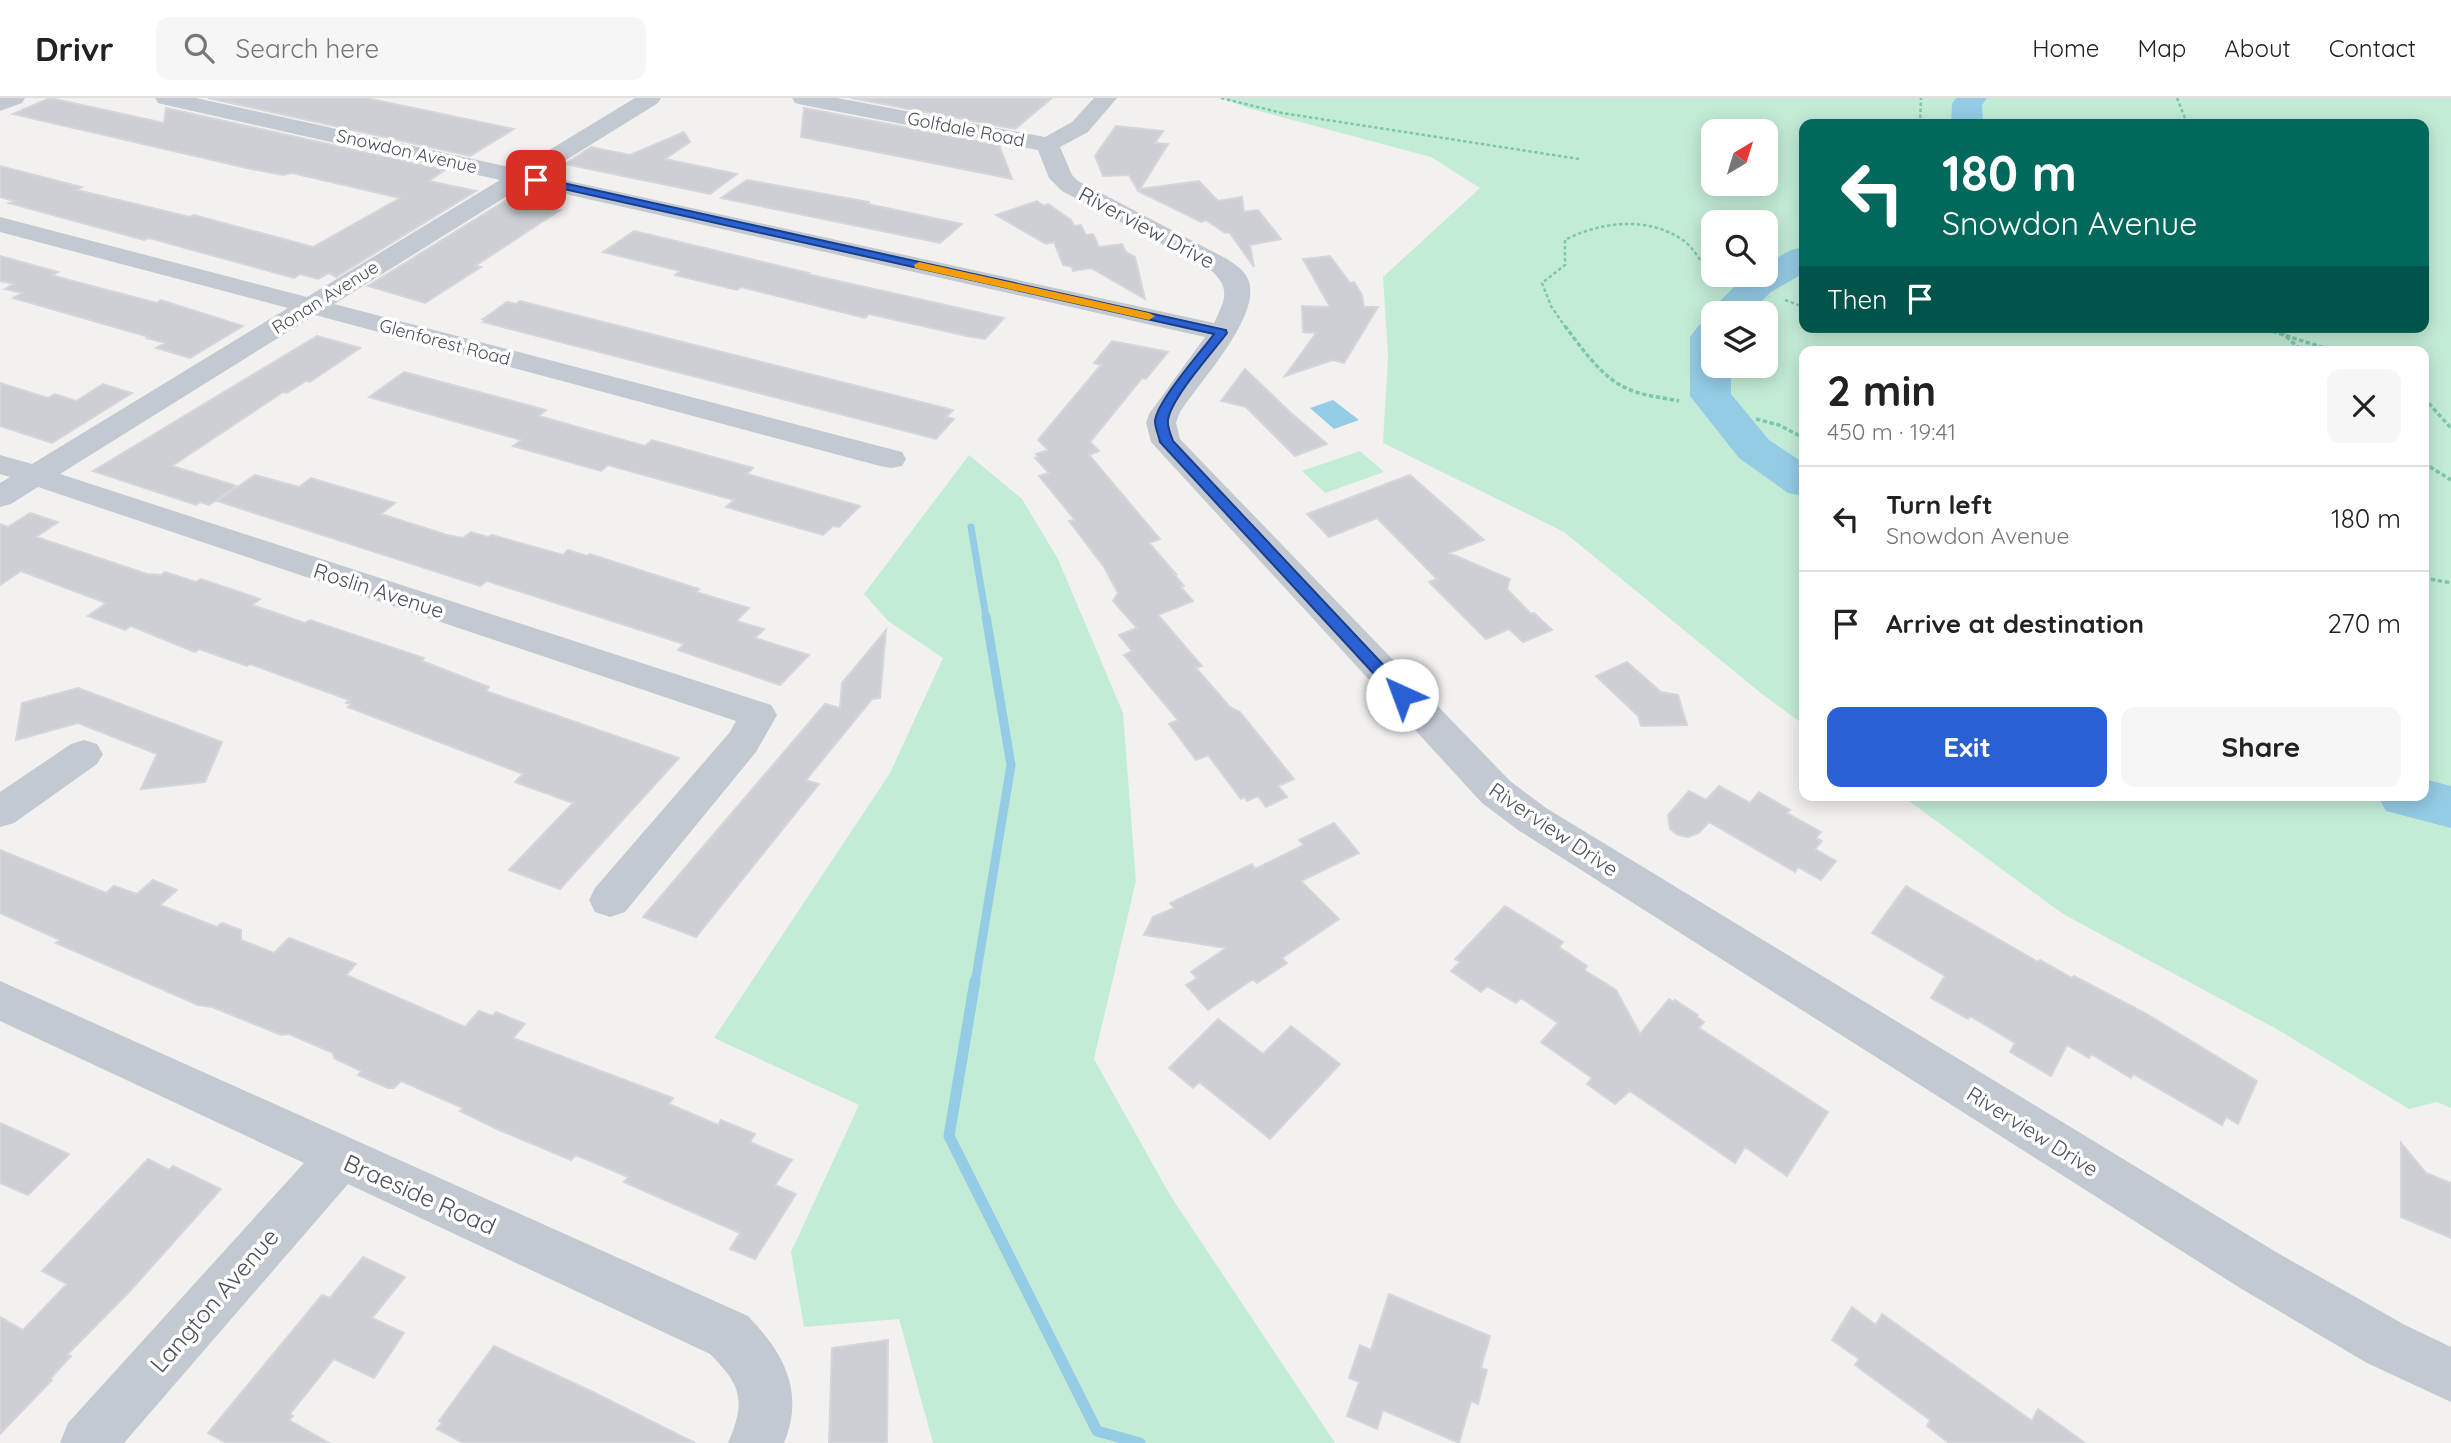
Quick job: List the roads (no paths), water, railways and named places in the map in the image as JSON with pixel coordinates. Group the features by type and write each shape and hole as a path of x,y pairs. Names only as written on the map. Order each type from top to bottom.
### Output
{"street":[{"path":"0,104 14,98"},
{"name":"Snowdon Avenue","path":"166,98 1222,333"},
{"name":"Ronan Avenue","path":"0,497 650,98"},
{"name":"Golfdale Road","path":"803,98 1048,145"},
{"path":"1048,145 1080,127 1106,98"},
{"name":"Riverview Drive","path":"1048,145 1061,178 1070,187 1218,264 1235,279 1237,304 1222,333 1175,393 1164,414 1161,423 1167,442 1186,467 1496,792 1544,826 2258,1270 2386,1344 2451,1375"},
{"name":"Glenforest Road","path":"0,224 891,459"},
{"name":"Roslin Avenue","path":"0,464 758,715 743,742 610,900"},
{"path":"0,812 83,754"},
{"name":"Braeside Road","path":"0,1000 729,1335 760,1370 768,1410 756,1443"},
{"name":"Langton Avenue","path":"89,1443 340,1158"}],"water":[{"path":"1333,400 1359,420 1334,429 1310,408"}],"waterway":[{"path":"1967,119 1967,104 1972,98"},
{"path":"1740,301 1758,284 1799,261"},
{"path":"1711,378 1711,396 1754,449 1799,480"},
{"path":"971,527 986,617"},
{"path":"975,983 1011,765 986,616"},
{"path":"2426,801 2451,807"},
{"path":"975,981 949,1136 1097,1431 1140,1443"}]}
